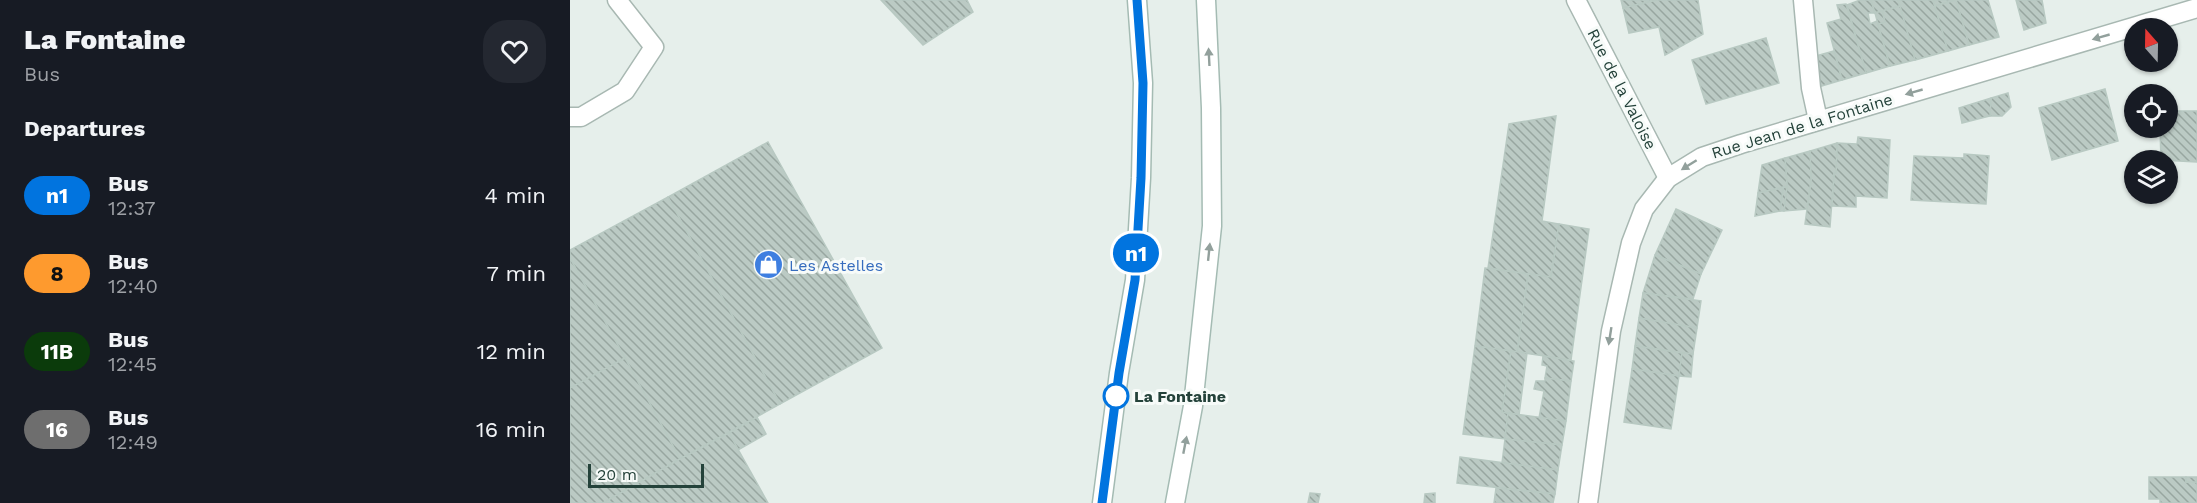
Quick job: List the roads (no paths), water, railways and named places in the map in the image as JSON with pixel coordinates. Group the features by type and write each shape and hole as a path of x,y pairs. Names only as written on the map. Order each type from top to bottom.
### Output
{"street":[{"path":"570,117 581,117 625,91 654,47 617,0"},
{"path":"1102,503 1119,373 1135,280 1141,178 1143,83 1137,0"},
{"path":"1175,503 1192,406 1212,225 1212,108 1206,0"},
{"name":"Rue de la Valoise","path":"1576,0 1668,178"},
{"path":"1803,0 1811,88 1818,120"},
{"name":"Rue Jean de la Fontaine","path":"1588,503 1611,331 1631,243 1644,209 1668,178 1702,157 1818,120 2197,8"}],"place":[{"name":"Les Astelles","path":"768,265"},
{"name":"La Fontaine","path":"1116,396"}]}
